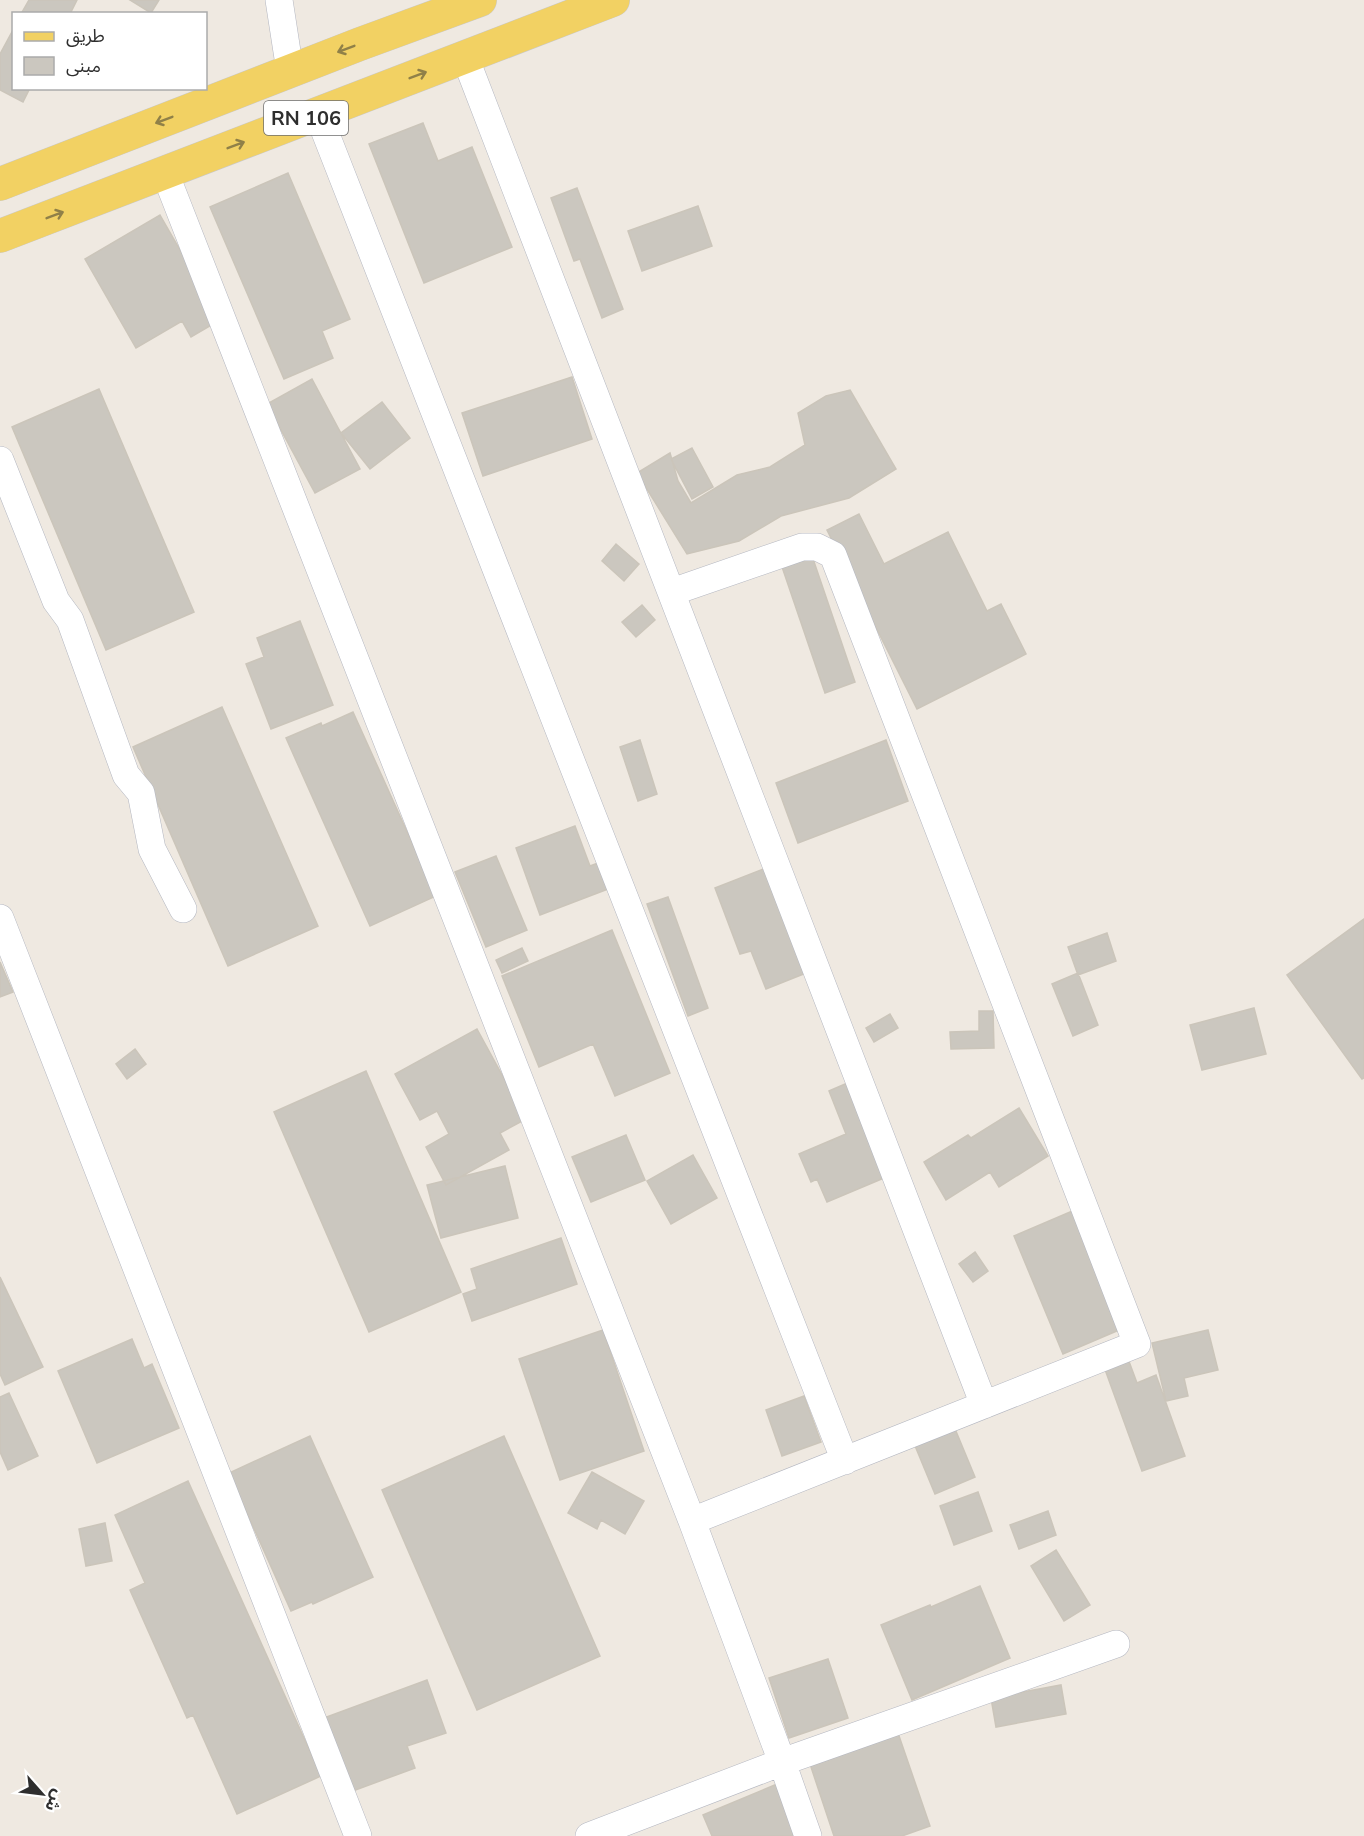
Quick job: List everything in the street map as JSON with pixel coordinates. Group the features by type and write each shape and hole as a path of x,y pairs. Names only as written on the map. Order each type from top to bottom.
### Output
{"main road":[{"name":"RN 106","path":"0,184 480,0"},
{"name":"RN 106","path":"0,236 612,0"}],"street":[{"path":"279,0 290,71"},
{"path":"465,57 984,1405"},
{"path":"318,114 844,1461"},
{"path":"165,173 692,1521 808,1836"},
{"path":"0,460 56,601 70,620 126,775 141,793 152,849 183,909"},
{"path":"672,592 802,547 817,547 833,555 1137,1344 692,1521"},
{"path":"0,918 358,1836"},
{"path":"589,1836 782,1762 1116,1644"}],"building":[{"path":"29,0 77,0 71,12 22,12"},
{"path":"130,0 159,0 149,12"},
{"path":"12,32 12,90 29,90 23,102 0,90 0,54"},
{"path":"423,123 438,161 472,147 512,247 424,283 369,144"},
{"path":"288,173 350,319 322,331 333,358 284,379 210,207"},
{"path":"577,188 623,309 602,318 580,259 574,261 551,198"},
{"path":"698,206 712,246 642,271 628,231"},
{"path":"160,215 220,320 191,337 182,321 136,348 85,259"},
{"path":"572,377 592,439 483,476 462,413"},
{"path":"312,379 360,469 315,493 267,404"},
{"path":"99,389 194,612 106,650 12,427"},
{"path":"850,390 896,469 849,498 781,516 739,541 687,554 637,473 670,453 678,481 691,503 737,475 770,467 805,445 798,413 826,396"},
{"path":"382,402 410,438 370,469 341,433"},
{"path":"692,448 713,487 692,499 671,459"},
{"path":"859,514 884,564 948,532 987,611 1001,604 1026,654 917,709 827,530"},
{"path":"616,544 639,564 624,581 602,561"},
{"path":"810,550 855,682 825,693 780,561"},
{"path":"642,605 655,620 636,637 622,622"},
{"path":"300,621 333,705 271,729 246,664 264,657 257,638"},
{"path":"222,707 318,926 228,966 133,747"},
{"path":"353,712 436,896 370,926 286,738 321,723 322,726"},
{"path":"640,740 657,794 638,801 620,747"},
{"path":"886,740 908,801 798,843 776,783"},
{"path":"575,826 590,866 598,863 608,889 540,915 516,848"},
{"path":"496,856 527,930 486,947 455,872"},
{"path":"766,868 806,973 766,989 751,951 740,954 715,888"},
{"path":"668,897 708,1008 688,1016 647,904"},
{"path":"1364,919 1364,1078 1362,1079 1287,975"},
{"path":"612,930 670,1073 615,1096 593,1044 539,1067 502,976"},
{"path":"1107,933 1116,961 1078,975 1068,947"},
{"path":"522,948 528,961 502,973 496,960"},
{"path":"0,962 13,992 0,997"},
{"path":"1078,973 1098,1025 1073,1036 1052,984"},
{"path":"1254,1008 1266,1054 1202,1070 1190,1025"},
{"path":"979,1011 993,1011 994,1048 951,1049 950,1032 979,1031"},
{"path":"890,1014 898,1028 874,1042 866,1028"},
{"path":"477,1029 526,1119 500,1133 509,1150 446,1185 426,1147 449,1134 437,1111 420,1120 395,1074"},
{"path":"135,1049 146,1064 127,1079 116,1064"},
{"path":"366,1071 461,1292 369,1332 274,1112"},
{"path":"852,1081 891,1175 827,1202 817,1179 811,1182 799,1154 846,1134 829,1091"},
{"path":"1019,1108 1048,1156 999,1187 990,1172 946,1200 924,1162 968,1135 971,1138"},
{"path":"626,1135 645,1180 591,1202 572,1157"},
{"path":"693,1155 717,1198 671,1224 647,1181"},
{"path":"505,1166 518,1218 441,1238 427,1185"},
{"path":"1077,1209 1126,1327 1063,1354 1014,1236"},
{"path":"561,1238 577,1284 472,1321 463,1294 477,1289 471,1269"},
{"path":"975,1252 988,1271 973,1282 959,1264"},
{"path":"0,1277 43,1367 5,1385 0,1374"},
{"path":"603,1330 644,1451 560,1480 519,1359"},
{"path":"1208,1330 1218,1370 1184,1378 1188,1396 1166,1401 1152,1343"},
{"path":"132,1339 144,1368 152,1364 179,1428 97,1463 58,1371"},
{"path":"1127,1356 1137,1383 1156,1375 1185,1456 1142,1471 1103,1364"},
{"path":"9,1393 38,1456 8,1470 0,1452 0,1397"},
{"path":"804,1396 821,1442 782,1456 766,1410"},
{"path":"953,1424 975,1477 935,1494 913,1441"},
{"path":"310,1436 373,1577 313,1604 312,1602 291,1611 229,1473"},
{"path":"504,1436 600,1656 477,1710 382,1490"},
{"path":"592,1472 644,1501 625,1534 601,1520 597,1529 568,1513"},
{"path":"188,1481 321,1776 237,1814 193,1715 187,1718 130,1590 145,1583 115,1515"},
{"path":"978,1492 992,1531 954,1545 940,1506"},
{"path":"1048,1511 1056,1535 1019,1549 1010,1525"},
{"path":"105,1523 112,1561 86,1566 79,1529"},
{"path":"1056,1550 1090,1605 1064,1621 1031,1566"},
{"path":"980,1586 1010,1658 912,1700 881,1625"},
{"path":"828,1659 848,1718 789,1738 769,1678"},
{"path":"427,1680 446,1733 407,1746 415,1768 350,1792 324,1718"},
{"path":"1061,1685 1066,1714 996,1727 991,1698"},
{"path":"898,1733 930,1826 902,1836 834,1836 810,1764"},
{"path":"777,1784 798,1836 712,1836 703,1815"}]}
